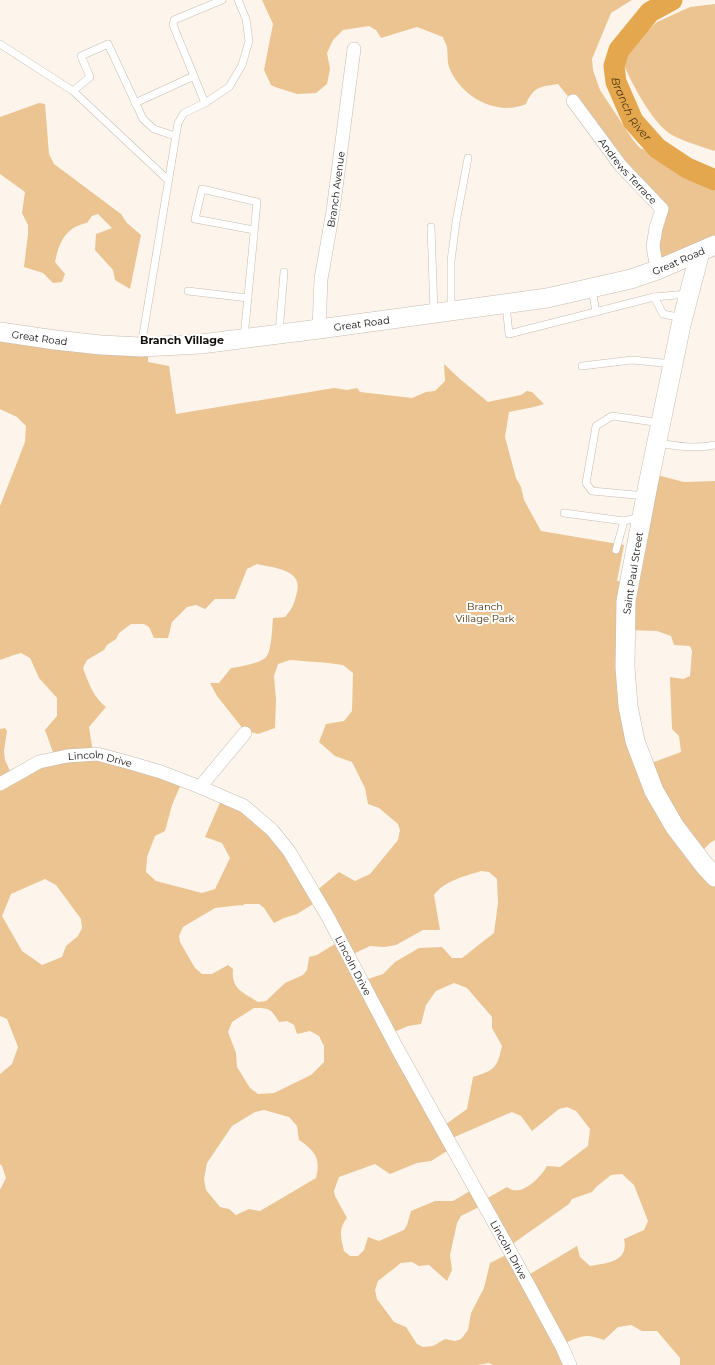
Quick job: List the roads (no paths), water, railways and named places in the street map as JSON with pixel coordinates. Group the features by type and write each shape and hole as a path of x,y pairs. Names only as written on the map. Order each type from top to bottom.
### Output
{"main road":[{"name":"Great Road","path":"0,332 93,344 141,347 201,344 244,339 547,298 631,279 657,270 708,248"},
{"name":"Saint Paul Street","path":"708,248 689,294 682,318 646,496 626,601 625,667 628,706 635,741 654,791 674,827 715,877"}],"street":[{"name":"Branch Avenue","path":"319,329 321,279 333,211 354,48"},
{"name":"Andrews Terrace","path":"573,101 621,166 662,209 656,228 653,246 657,270"},
{"path":"200,787 245,733"},
{"name":"Lincoln Drive","path":"0,784 39,762 67,756 97,754 140,766 200,787 244,806 272,830 292,857 328,917 398,1050 494,1221 562,1347 570,1365"}],"lane":[{"path":"205,103 173,25 174,20 222,0"},
{"path":"141,347 178,123 184,113 205,103 229,86 242,65 249,41 246,19 238,0"},
{"path":"0,44 73,91 168,180"},
{"path":"73,91 90,77 81,56 108,44 143,119 154,129 175,136"},
{"path":"135,103 194,76"},
{"path":"442,312 468,158"},
{"path":"244,339 257,202 202,189 195,219 254,230"},
{"path":"431,227 442,312"},
{"path":"279,334 284,272"},
{"path":"592,289 596,312"},
{"path":"188,291 248,298"},
{"path":"506,303 509,334 654,297 689,294"},
{"path":"654,297 663,314 682,318"},
{"path":"582,366 632,360 673,364"},
{"path":"646,496 592,491 586,483 596,426 612,416 661,423"},
{"path":"657,443 707,447 715,445"},
{"path":"564,513 624,521 642,517"},
{"path":"616,550 624,521"}],"waterway":[{"name":"Branch River","path":"672,0 650,12 619,50 614,66 616,82 633,121 657,148 687,168 715,180"}],"district":[{"name":"Branch Village","path":"182,340"}],"park label":[{"name":"Branch Village Park","path":"485,612"}]}
